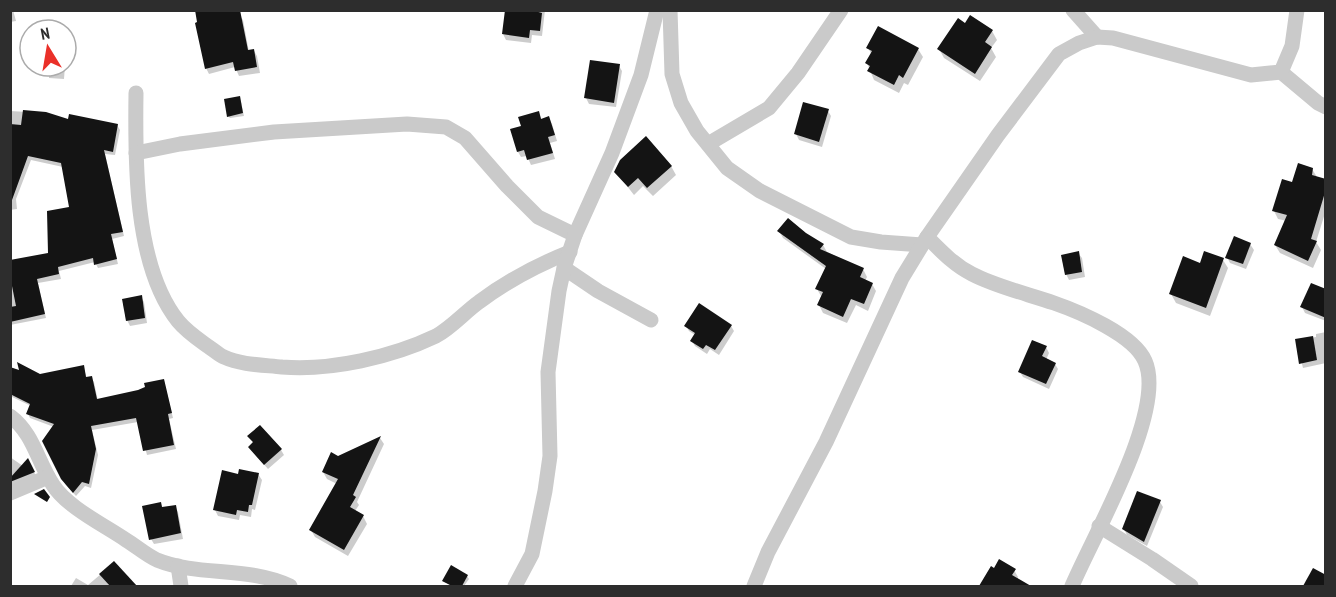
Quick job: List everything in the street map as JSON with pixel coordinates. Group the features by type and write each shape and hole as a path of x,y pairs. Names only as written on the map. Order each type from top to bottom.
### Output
{"street":[{"path":"515,586 532,554 545,490 550,456 548,372 564,268 575,235 612,153 641,75 657,10"},
{"path":"670,10 672,74 681,103 697,131 727,168 760,191 851,237 881,242 925,241 973,275 1059,305 1106,326 1132,345 1145,360 1150,380 1146,417 1124,473 1072,586"},
{"path":"708,144 769,108 798,74 841,10"},
{"path":"1073,10 1097,37"},
{"path":"1281,72 1292,46 1297,10"},
{"path":"754,586 768,552 826,442 902,278 998,135 1059,54 1079,43 1097,37 1113,38 1251,75 1281,72 1326,107"},
{"path":"136,93 136,153 147,252 157,285 177,320 191,335 225,357 257,365 295,368 330,366 365,359 440,334 494,291 533,267 570,252"},
{"path":"136,153 180,144 274,132 406,124 446,127 465,138 538,217 575,235"},
{"path":"564,268 597,291 651,320"},
{"path":"10,416 22,425 28,434 55,489 74,505 155,559 178,566 241,573 278,580 290,586"},
{"path":"10,493 48,477"},
{"path":"1100,526 1191,586"},
{"path":"178,566 181,586"}],"building":[{"path":"195,10 240,10 248,50 254,49 257,67 235,71 233,62 205,69 195,23 197,22"},
{"path":"505,10 531,10 542,13 540,31 530,30 529,38 502,34"},
{"path":"970,15 993,30 985,42 992,47 975,74 937,49 958,18 965,23"},
{"path":"878,26 919,48 903,78 899,75 894,85 867,71 870,66 865,63 872,51 866,48"},
{"path":"590,60 620,64 614,103 584,98"},
{"path":"240,96 243,113 227,117 224,99"},
{"path":"803,102 829,109 819,142 794,134"},
{"path":"23,110 46,112 68,119 69,114 118,124 113,152 104,150 123,232 111,234 117,259 94,265 93,258 58,267 59,274 37,279 45,314 10,322 10,307 16,306 10,276 10,260 48,253 47,211 69,207 61,163 28,156 12,200 10,200 10,124 21,125"},
{"path":"539,111 541,119 549,116 555,135 548,137 553,153 527,160 524,150 517,152 510,129 521,126 518,117"},
{"path":"646,136 672,166 647,188 638,178 628,187 614,172 620,160"},
{"path":"1298,163 1313,168 1312,175 1326,179 1326,189 1311,239 1317,241 1308,261 1274,245 1287,215 1272,211 1282,179 1292,182"},
{"path":"788,218 824,244 820,249 864,268 860,277 873,283 864,304 851,299 843,317 817,305 823,292 815,289 826,266 777,231"},
{"path":"1234,236 1251,243 1243,264 1225,258"},
{"path":"1079,251 1082,272 1065,275 1061,255"},
{"path":"1204,251 1224,258 1206,308 1169,294 1183,256 1200,263"},
{"path":"1311,283 1326,289 1326,318 1300,307"},
{"path":"142,295 145,318 126,321 122,299"},
{"path":"699,303 732,325 715,350 706,345 703,349 690,341 695,333 684,326"},
{"path":"1313,336 1317,360 1299,364 1295,339"},
{"path":"1032,340 1047,346 1042,356 1056,363 1046,384 1018,372"},
{"path":"17,362 40,374 84,365 86,377 92,376 97,399 138,390 145,387 144,383 164,379 172,413 168,414 174,445 143,451 136,418 91,426 96,449 89,484 82,482 73,493 61,479 42,441 54,424 26,414 30,404 10,394 10,367 19,370"},
{"path":"260,425 282,449 264,465 248,447 253,442 247,436"},
{"path":"381,436 353,495 356,497 350,507 364,515 344,550 309,530 338,479 322,472 331,452 338,456"},
{"path":"28,458 35,472 10,482 10,478"},
{"path":"239,469 259,473 252,505 249,505 248,512 237,510 236,515 213,510 222,470 238,474"},
{"path":"44,489 50,497 47,502 34,494"},
{"path":"1137,491 1161,500 1144,542 1122,529"},
{"path":"161,502 162,507 176,505 181,533 149,540 142,506"},
{"path":"999,559 1016,569 1012,575 1031,586 979,586 991,566 994,568"},
{"path":"114,561 137,586 110,586 99,574"},
{"path":"451,565 468,575 462,586 452,586 442,581"},
{"path":"1313,568 1326,575 1326,586 1303,586"}]}
